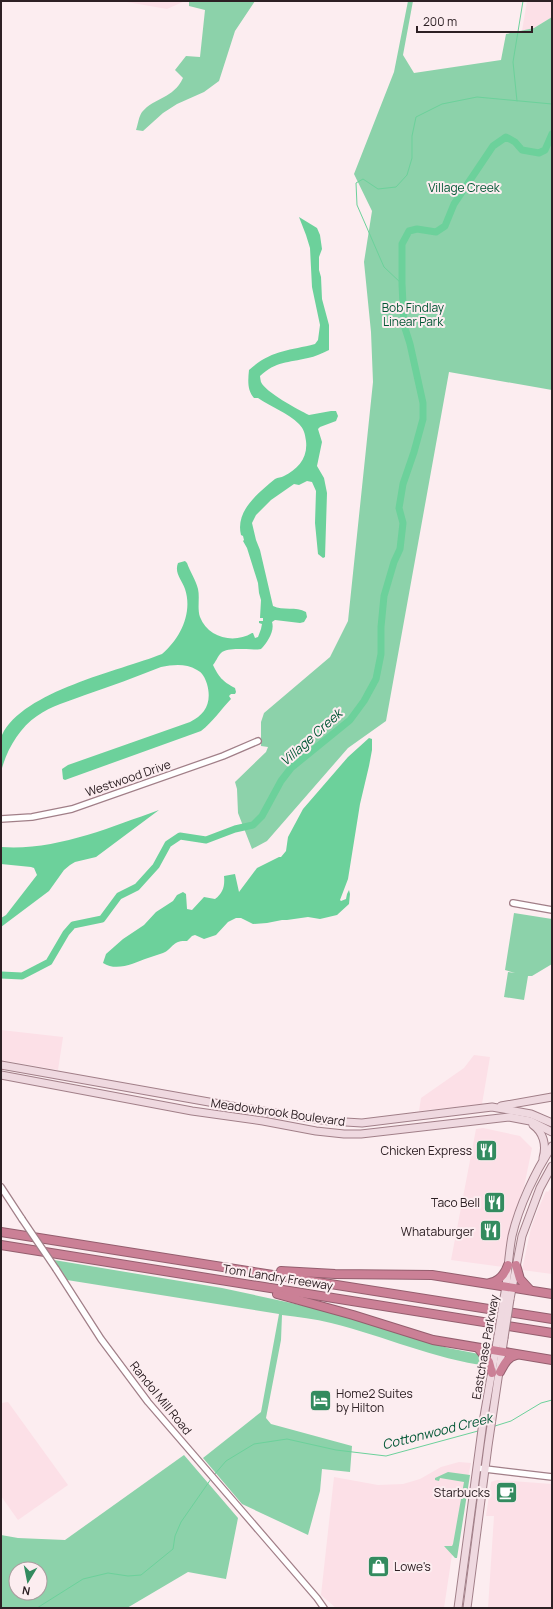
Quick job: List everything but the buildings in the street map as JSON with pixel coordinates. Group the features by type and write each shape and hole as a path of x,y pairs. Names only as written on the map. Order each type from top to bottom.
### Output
{"highway":[{"name":"Tom Landry Freeway","path":"1,1232 552,1319"},
{"name":"Tom Landry Freeway","path":"1,1246 552,1333"},
{"path":"490,1283 500,1279 512,1265 520,1279 530,1290"},
{"path":"241,1269 335,1274 432,1275 552,1294"},
{"path":"237,1283 353,1315 433,1340 552,1360"},
{"path":"479,1348 496,1373 511,1356 517,1355"}],"main road":[{"name":"Meadowbrook Boulevard","path":"1,1065 237,1107 329,1121 352,1123 492,1108 531,1114 552,1123"},
{"name":"Meadowbrook Boulevard","path":"1,1075 192,1111 316,1131 361,1134 510,1117 526,1120 552,1132"},
{"path":"133,1099 136,1089"},
{"path":"492,1108 552,1097"},
{"path":"235,1117 237,1107"},
{"path":"526,1120 539,1129 544,1140 545,1153 541,1165"},
{"path":"352,1123 352,1134"},
{"name":"Eastchase Parkway","path":"467,1608 494,1405 498,1352 512,1265 512,1237 524,1201 552,1146"},
{"name":"Eastchase Parkway","path":"512,1265 540,1188 552,1166"},
{"path":"524,1201 524,1218 528,1221"},
{"path":"518,1218 521,1222 522,1236"},
{"name":"Eastchase Parkway","path":"458,1608 485,1409 496,1373"},
{"path":"464,1564 473,1565"}],"street":[{"name":"Westwood Drive","path":"1,819 32,817 72,810 223,756 258,741"},
{"path":"512,903 552,910"},
{"name":"Randol Mill Road","path":"1,1187 121,1366 163,1420 324,1608"},
{"path":"477,1468 552,1477"}],"shaded area":[{"path":"121,1 185,1 167,9"},
{"path":"527,1 552,1 552,17 534,28 522,31"},
{"path":"299,217 317,228 320,235 322,249 319,257 319,270 321,277 322,299 329,325 329,350 313,357 277,365 260,376 261,382 269,391 304,413 309,415 336,411 338,416 336,421 318,429 322,442 317,466 324,478 327,493 325,557 323,558 318,554 315,523 316,491 312,482 307,481 299,485 294,484 271,500 256,515 252,523 273,606 302,610 306,612 307,617 304,622 300,623 275,620 272,622 273,625 271,633 261,649 235,649 221,653 213,665 221,678 235,688 236,692 235,694 231,694 229,696 231,699 201,731 65,780 63,779 62,769 68,765 190,722 196,719 204,711 209,696 204,676 197,670 184,665 161,667 60,704 37,716 19,733 6,756 1,772 2,735 13,720 30,706 74,684 162,654 174,641 183,625 187,607 185,589 177,570 178,563 185,561 187,563 196,582 199,596 200,617 209,630 222,637 237,638 253,633 255,638 258,637 262,624 259,623 259,621 263,621 263,618 260,618 261,600 258,583 247,548 243,541 243,536 241,535 241,518 249,503 262,490 275,479 283,477 298,466 304,458 306,441 305,434 301,426 295,420 258,398 254,398 249,388 249,370 265,358 280,352 315,344 318,340 320,325 312,287 310,248"},
{"path":"369,738 372,739 372,750 360,804 348,879 340,900 346,899 349,890 349,904 337,915 320,919 308,917 253,924 241,918 236,918 228,922 216,935 204,939 195,935 192,936 187,941 175,943 163,953 126,966 114,967 103,963 106,954 123,939 144,925 156,912 173,901 177,895 183,892 186,894 187,909 192,910 204,897 215,899 218,897 223,889 224,876 235,874 239,892 257,868 281,857 286,851 288,837 303,809 348,757"},
{"path":"159,810 96,857 75,862 70,865 64,870 49,891 1,927 1,918 6,915 37,875 34,868 31,867 1,864 1,847 21,847 61,842 101,831"},
{"path":"1,1030 63,1037 58,1070 1,1060"},
{"path":"474,1055 490,1057 482,1104 419,1111 421,1098 464,1068"},
{"path":"483,1128 520,1136 532,1148 524,1187 514,1214 503,1267 451,1260 476,1129"},
{"path":"552,1186 552,1274 522,1270 531,1228 546,1191 548,1192"},
{"path":"8,1402 68,1485 18,1520 1,1496 1,1403"},
{"path":"459,1462 471,1463 453,1548 444,1608 336,1608 321,1595 334,1477 378,1485 403,1484 420,1479 441,1467"},
{"path":"497,1480 552,1484 552,1608 488,1608 494,1516 486,1516 491,1482"}],"green space":[{"path":"189,1 255,1 235,31 219,81 204,92 177,104 163,113 143,131 136,130 142,112 152,103 169,94 179,85 183,78 175,70 186,56 200,57 205,10 189,6"},
{"name":"Bob Findlay Linear Park","path":"408,1 413,1 403,55 414,73 501,60 506,34 534,28 552,17 552,390 449,372 386,721 348,748 267,841 252,849 238,813 237,789 235,782 266,752 268,747 261,746 261,722 264,713 330,657 348,621 373,382 371,332 364,262 372,211 354,174 394,72"},
{"path":"514,913 552,919 552,964 532,976 528,976 524,1000 504,997 508,972 515,973 505,970"},
{"path":"54,1260 222,1288 342,1314 448,1348 479,1354 488,1366 468,1363 429,1353 331,1323 282,1315 281,1340 266,1418 271,1424 352,1446 350,1472 322,1469 320,1491 308,1535 242,1504 203,1458 261,1412 279,1314 67,1280"},
{"path":"184,1455 238,1518 226,1579 188,1572 127,1608 1,1608 1,1535 18,1538 65,1540"},
{"path":"448,1472 470,1475 457,1558 455,1558 444,1546 452,1546 453,1544 464,1482 440,1478 439,1481 435,1480 435,1478"}],"waterway":[{"path":"517,101 513,62 523,1"},
{"path":"402,284 384,267 357,205 356,183 363,179 378,189 396,187 407,175 412,158 412,136 416,117 442,104 477,97 552,104"},
{"name":"Village Creek","path":"1,975 22,976 49,962 66,933 73,925 102,919 119,896 137,887 156,866 168,844 180,836 206,840 235,829 253,825 262,816 281,781 291,768 350,720 364,701 376,679 381,654 381,627 384,596 394,562 400,549 403,523 399,508 403,484 423,419 423,403 410,344 404,325 402,244 409,231 417,229 436,232 445,226 454,204 493,146 506,137 515,142 522,150 539,153 545,150 552,134"},
{"name":"Cottonwood Creek","path":"495,1426 511,1421 541,1403 552,1400"},
{"name":"Cottonwood Creek","path":"214,1475 226,1461 254,1444 287,1439 336,1450 386,1456 478,1431"},
{"name":"Cottonwood Creek","path":"37,1608 83,1579 108,1573 128,1576 141,1575 173,1549 175,1536 181,1522 211,1479"}],"place":[{"name":"Chicken Express","path":"487,1150"},
{"name":"Taco Bell","path":"495,1202"},
{"name":"Whataburger","path":"490,1231"},
{"name":"Home2 Suites by Hilton","path":"321,1400"},
{"name":"Starbucks","path":"506,1492"},
{"name":"Lowe's","path":"379,1566"}]}
